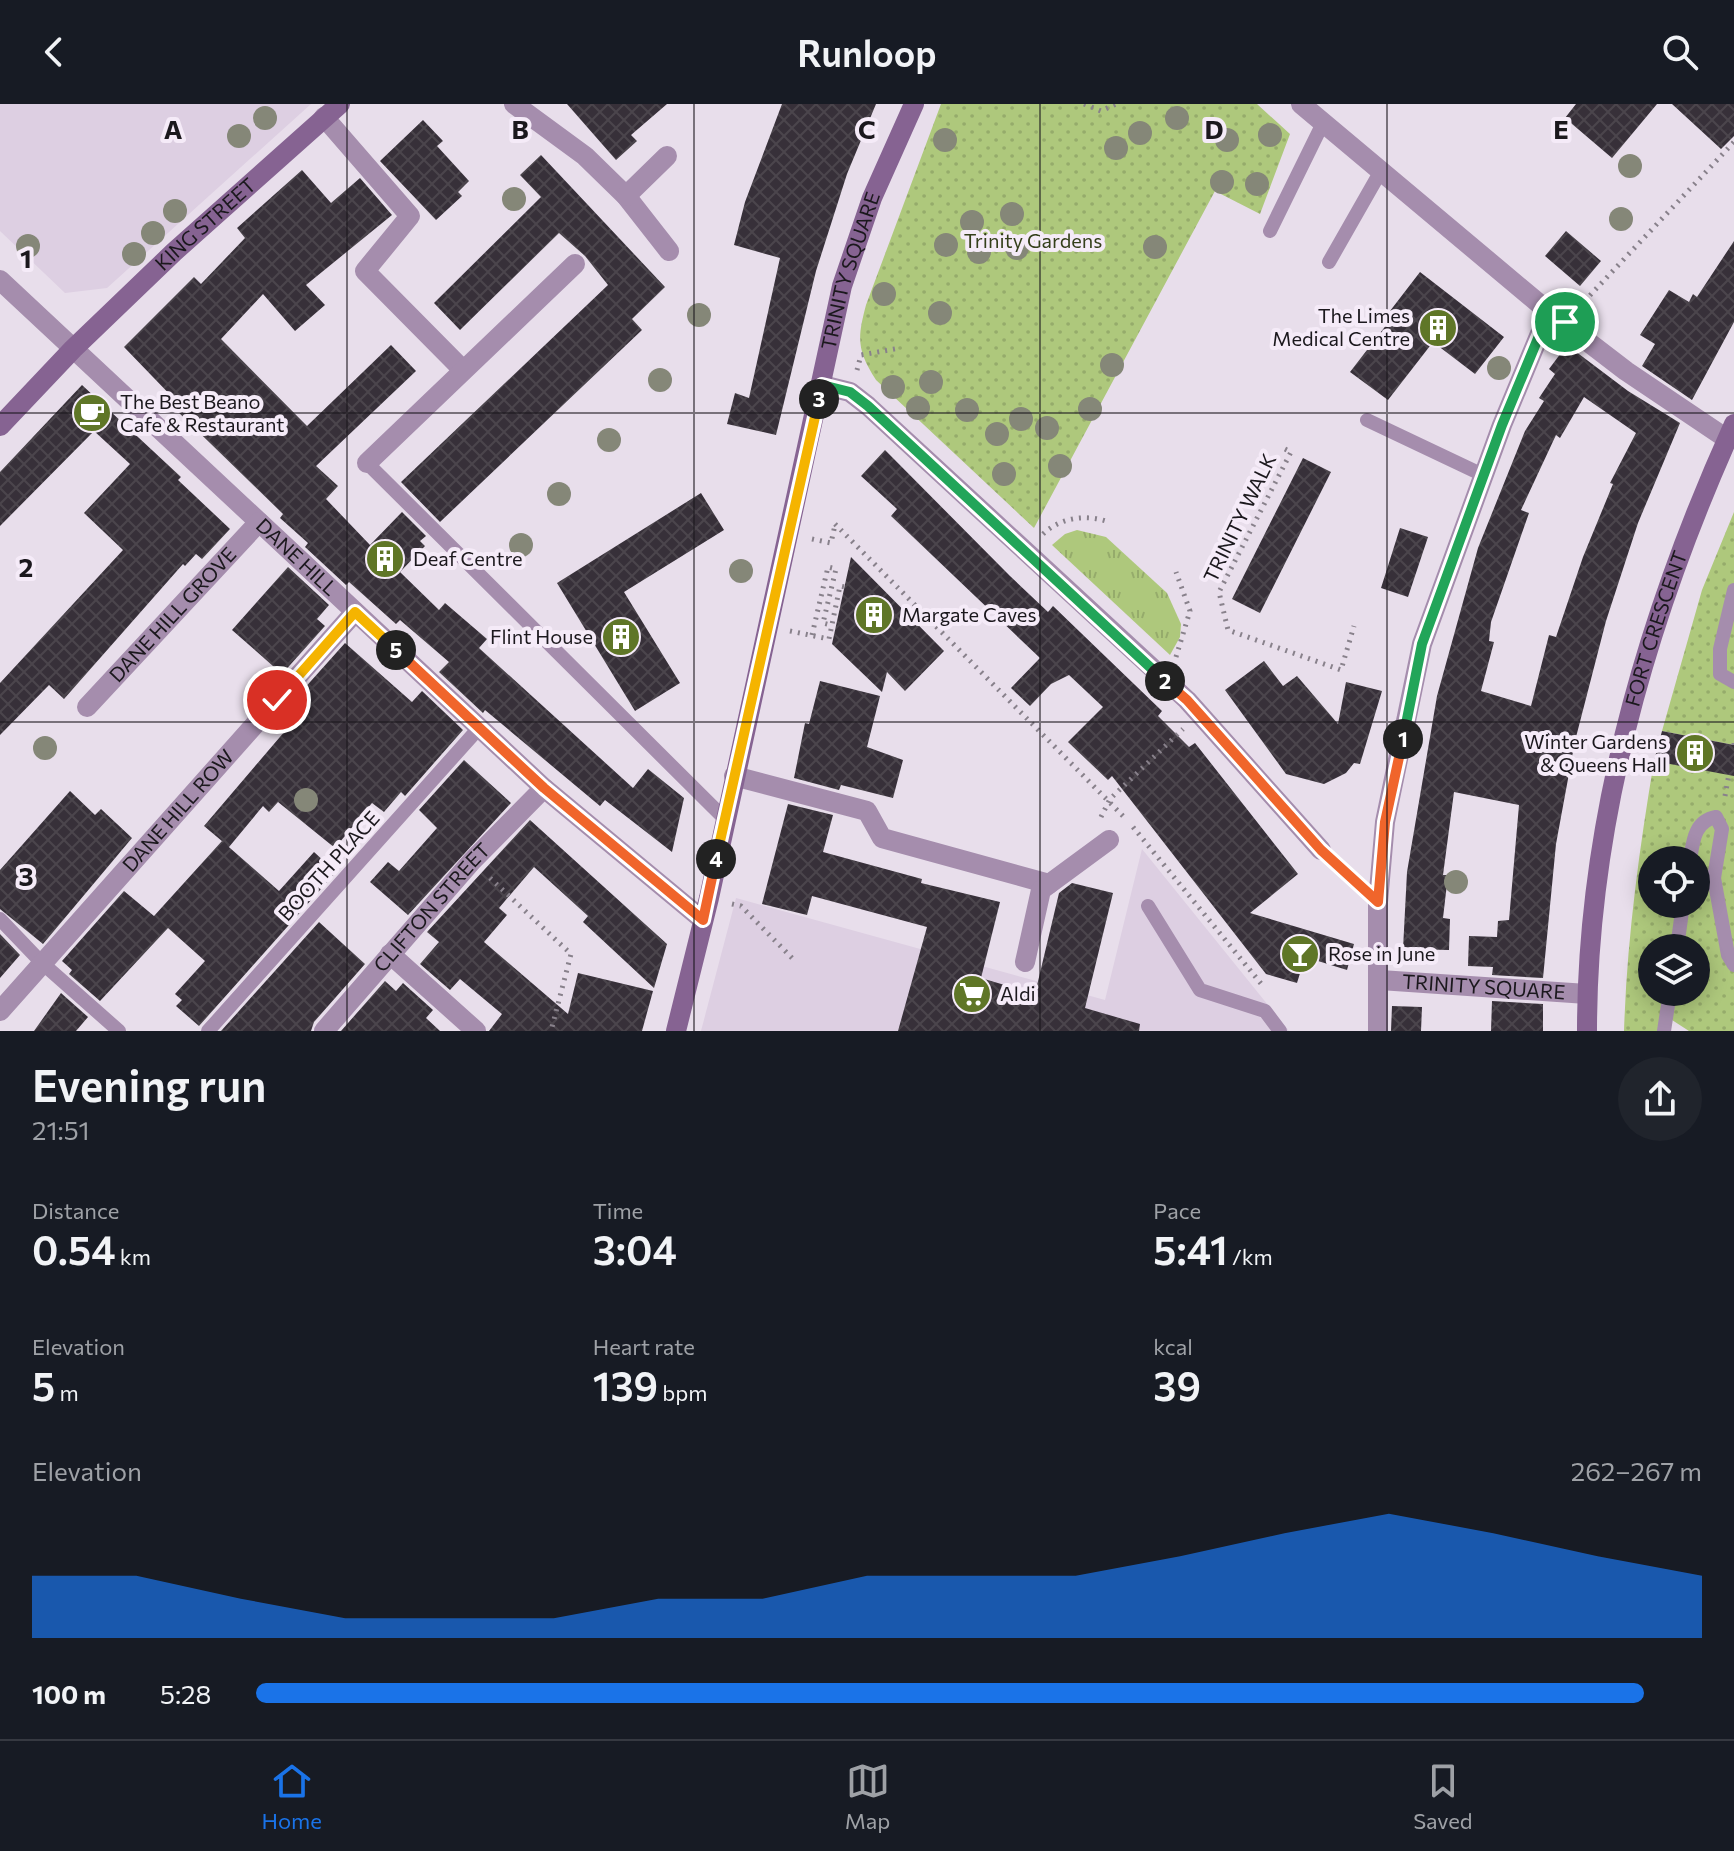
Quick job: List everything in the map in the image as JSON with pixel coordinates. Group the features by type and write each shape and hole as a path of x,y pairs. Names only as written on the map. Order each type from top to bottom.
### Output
{"main road":[{"name":"TRINITY SQUARE","path":"676,1031 709,898 842,286 872,198 914,104"},
{"name":"KING STREET","path":"0,426 73,349 332,111"},
{"name":"FORT CRESCENT","path":"1587,1031 1587,994 1603,841 1626,726 1680,552 1732,429"}],"street":[{"path":"514,104 585,156 626,196 669,251"},
{"path":"1301,104 1626,371 1732,429"},
{"path":"332,111 410,216 365,271 462,369"},
{"path":"626,196 667,156"},
{"path":"367,463 575,264"},
{"name":"DANE HILL","path":"0,280 544,788 703,920"},
{"name":"TRINITY SQUARE","path":"1378,1031 1378,902 1385,822 1422,644 1483,475 1557,317"},
{"path":"822,385 850,392 1025,551 1198,714 1321,850"},
{"name":"DANE HILL GROVE","path":"87,707 259,522"},
{"name":"DANE HILL ROW","path":"0,1011 355,612"},
{"path":"734,776 867,811 882,838 1049,884"},
{"name":"CLIFTON STREET","path":"324,1031 472,861 544,788"},
{"path":"1025,962 1041,890 1109,840"},
{"path":"390,954 476,1031"},
{"name":"TRINITY SQUARE","path":"1380,980 1587,994"}],"lane":[{"path":"1270,231 1323,123"},
{"path":"1329,262 1382,169"},
{"path":"1367,420 1483,475"},
{"path":"367,463 724,818"},
{"path":"1734,590 1720,649 1720,674 1734,682"},
{"name":"BOOTH PLACE","path":"208,1031 479,728"},
{"path":"1693,846 1697,829 1705,820 1716,817 1722,829 1714,878 1728,955 1734,965"},
{"path":"1148,906 1200,990 1265,1011 1280,1031"},
{"path":"0,919 41,962 119,1031"},
{"path":"1664,1031 1668,1006"}],"path":[{"path":"1084,104 1101,111 1116,104"},
{"path":"1557,317 1734,142"},
{"path":"850,392 861,355 900,348"},
{"name":"TRINITY WALK","path":"1285,449 1291,452 1219,592 1228,630 1341,670 1354,626"},
{"path":"1025,551 1052,525 1090,515 1109,522"},
{"path":"831,543 835,524 1110,799 1272,997"},
{"path":"831,625 823,623 836,569 828,567 812,635 829,639 840,586 845,587"},
{"path":"1160,677 1175,658 1190,611 1176,572"},
{"path":"1110,799 1198,714"},
{"path":"1321,850 1378,902"},
{"path":"472,861 571,954 551,1031"},
{"path":"709,898 741,906 795,961"}],"shaded area":[{"path":"0,104 311,104 107,288 65,293 0,231"},
{"path":"1142,849 1289,1031 701,1031 736,898 1105,1000"}],"green space":[{"name":"Trinity Gardens","path":"941,104 1257,104 1290,134 1260,214 1215,191 1034,528 876,380 860,344 866,305"},
{"path":"1734,512 1734,745 1662,731 1702,590"},
{"path":"1077,530 1106,537 1167,593 1181,624 1180,637 1170,655 1052,545 1065,534"},
{"path":"1654,761 1734,774 1734,1031 1689,1031 1672,1020 1670,1031 1624,1031 1638,870 1638,918 1710,918 1710,846 1641,846"}],"building":[{"path":"567,104 667,104 631,135 637,141 616,160"},
{"path":"782,104 876,104 847,174 816,271 776,435 727,424 735,393 749,398 780,258 734,245 745,202"},
{"path":"1576,104 1657,104 1612,158 1565,118"},
{"path":"1672,104 1734,104 1734,136 1721,149"},
{"path":"423,120 443,141 437,146 469,181 458,192 462,196 436,220 380,161"},
{"path":"541,155 665,287 632,319 642,330 440,522 401,482 608,285 585,256 559,233 460,330 434,303 541,197 520,175"},
{"path":"302,170 331,203 360,178 392,215 306,285 325,305 295,331 263,294 221,339 307,426 391,345 416,371 316,466 338,486 326,499 370,545 402,512 426,536 420,541 425,546 400,572 439,610 445,603 487,639 479,648 633,788 648,769 684,798 672,852 605,800 600,806 485,710 483,713 439,672 449,662 400,620 396,624 349,582 346,585 305,547 308,543 280,518 283,514 174,408 179,404 124,347 194,277 201,284 245,238 237,228"},
{"path":"1566,231 1601,261 1580,286 1545,256"},
{"path":"1734,241 1734,322 1692,400 1642,366 1655,344 1640,335 1669,290 1689,302 1693,294 1697,297"},
{"name":"The Limes Medical Centre","path":"1420,272 1504,337 1475,374 1433,342 1388,400 1350,372 1394,315 1390,311"},
{"path":"1567,345 1628,391 1680,423 1638,523 1606,621 1575,741 1556,844 1543,978 1492,975 1493,967 1468,966 1469,936 1497,937 1498,921 1509,920 1519,805 1454,792 1443,875 1448,875 1443,918 1450,919 1449,950 1403,949 1407,872 1437,696 1478,548 1525,431 1544,401 1539,398 1555,374 1549,369","holes":["1584,397 1636,433 1610,483 1613,484 1583,557 1556,637 1549,635 1531,706 1481,691 1494,642 1489,641 1491,622 1529,513 1521,510 1556,435 1560,438"]},
{"path":"82,385 181,477 178,480 230,529 202,559 196,554 185,566 183,564 64,699 49,685 0,735 0,683 123,550 84,513 130,464 94,431 0,526 0,472"},
{"path":"885,450 1048,612 1053,606 1162,711 1158,716 1189,747 1195,743 1298,874 1250,913 1354,944 1347,970 1305,957 1297,983 1266,974 1112,776 1108,780 1068,742 1103,707 1069,675 1051,684 1030,706 1011,688 1040,658 891,516 897,509 861,476"},
{"path":"1303,458 1331,472 1260,613 1232,599"},
{"name":"Flint House","path":"701,493 724,530 624,592 680,683 635,711 557,583"},
{"path":"1400,528 1428,537 1408,597 1381,588"},
{"name":"Margate Caves","path":"851,557 944,651 905,691 887,672 882,692 832,644"},
{"path":"288,567 329,605 317,619 325,626 282,674 232,630"},
{"path":"345,643 412,702 422,691 463,730 405,796 401,792 384,812 372,803 335,848 278,802 269,812 263,806 229,847 204,826 285,731 283,729 310,698 302,691"},
{"path":"1264,661 1283,686 1297,676 1338,724 1346,682 1382,691 1360,764 1354,763 1346,773 1324,784 1286,774 1225,690"},
{"path":"820,681 880,696 867,747 903,760 893,798 841,785 839,790 794,778 805,723 809,724"},
{"name":"Winter Gardens & Queens Hall","path":"1662,731 1734,745 1734,776 1654,761"},
{"path":"464,760 511,803 408,915 370,882 388,862 399,871 437,828 419,810"},
{"path":"70,791 95,815 101,809 132,838 43,944 0,909 0,870"},
{"path":"788,804 833,815 823,852 922,879 921,883 1000,902 981,978 1035,994 1059,893 1072,883 1113,893 1085,1008 1140,1024 1139,1031 898,1031 927,927 812,896 807,915 762,904"},
{"path":"530,820 667,944 654,988 583,922 588,916 534,867 499,908 507,915 484,942 568,1014 578,973 653,991 642,1031 489,1031 502,1014 460,979 450,990 420,964 439,942 427,932"},
{"path":"222,841 279,891 314,852 336,872 199,1026 176,1006 182,1000 175,994 205,961 168,928 100,1001 69,974 72,970 62,961 124,891 154,916"},
{"path":"319,922 365,964 314,1022 311,1031 221,1031"},
{"path":"0,934 20,955 0,978"},
{"path":"385,981 396,991 403,983 433,1010 426,1018 440,1031 341,1031"},
{"path":"61,993 88,1017 76,1031 34,1031"},
{"path":"1492,1001 1543,1004 1543,1031 1491,1031"},
{"path":"1392,1006 1422,1007 1421,1031 1391,1031"}],"place":[{"name":"The Limes Medical Centre","path":"1438,328"},
{"name":"The Best Beano Cafe & Restaurant","path":"92,413"},
{"name":"Deaf Centre","path":"385,559"},
{"name":"Margate Caves","path":"874,615"},
{"name":"Flint House","path":"621,637"},
{"name":"Winter Gardens & Queens Hall","path":"1695,753"},
{"name":"Rose in June","path":"1300,954"},
{"name":"Aldi","path":"972,994"}],"route":[{"path":"277,700 355,612 544,788 703,920 822,385 850,392 891,425 1187,700 1321,850 1378,902 1385,822 1422,644 1542,324 1549,312 1565,322"}]}
